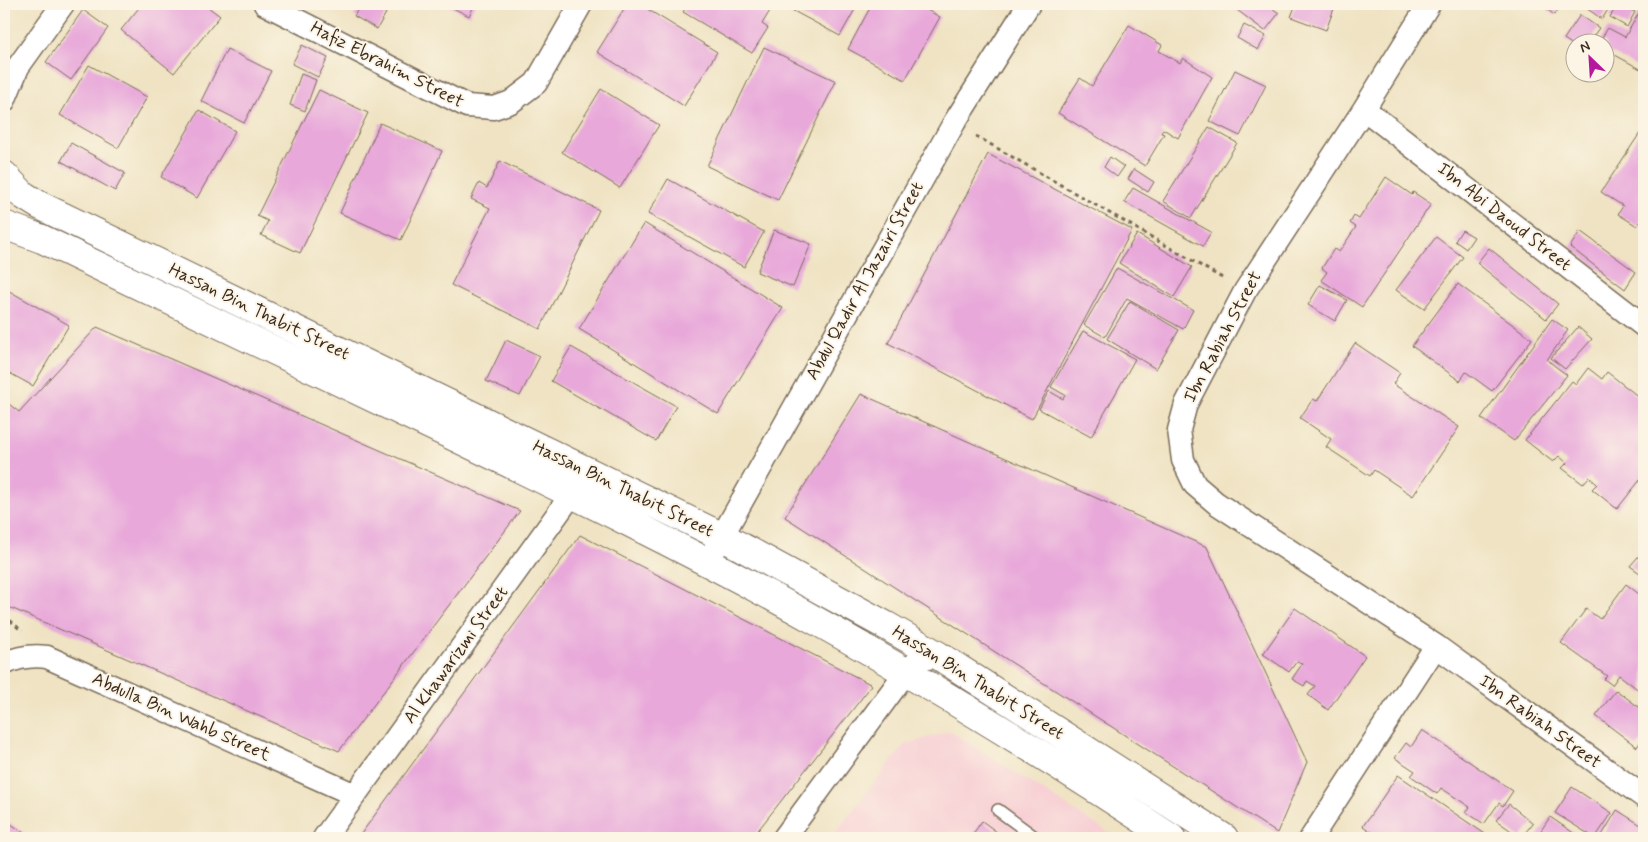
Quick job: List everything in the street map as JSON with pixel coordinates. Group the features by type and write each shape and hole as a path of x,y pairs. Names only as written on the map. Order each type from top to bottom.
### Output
{"street":[{"path":"4,101 11,73 62,4"},
{"name":"Hafiz Ebrahim Street","path":"265,4 467,106 494,108 511,102 536,83 581,4"},
{"name":"Abdul Qadir Al Jazairi Street","path":"707,563 954,123 1029,4"},
{"name":"Ibn Rabiah Street","path":"1429,4 1364,109 1245,291 1186,404 1179,430 1182,460 1196,485 1216,503 1436,646 1644,797"},
{"name":"Ibn Abi Daoud Street","path":"1364,109 1644,326"},
{"name":"Hassan Bin Thabit Street","path":"4,175 23,195 39,205 579,483 707,563 820,622 906,672 1025,744 1171,838"},
{"name":"Hassan Bin Thabit Street","path":"4,226 42,239 579,483 722,537 939,656 1224,838"},
{"name":"Al Khawarizmi Street","path":"324,838 579,483"},
{"path":"1312,838 1436,646"},
{"name":"Abdulla Bin Wahb Street","path":"4,664 19,658 36,656 52,659 355,795"},
{"path":"784,838 906,672 914,663 926,658 939,656"}],"lane":[{"path":"998,810 1036,838"}],"path":[{"path":"954,123 1245,291"}],"shaded area":[{"path":"950,731 1117,838 831,838 904,745"}],"building":[{"path":"142,4 204,4 220,16 174,73 121,30"},
{"path":"361,4 383,4 380,9 386,13 377,29 354,16"},
{"path":"445,4 475,4 469,16"},
{"path":"627,4 639,4 717,52 684,106 597,52"},
{"path":"688,4 774,4 762,24 768,28 752,53 683,12"},
{"path":"790,4 858,4 840,36 788,8"},
{"path":"872,4 916,4 940,17 905,80 848,49"},
{"path":"1229,4 1266,4 1279,13 1265,31"},
{"path":"1296,4 1329,4 1335,6 1326,30 1291,17"},
{"path":"1541,4 1563,4 1554,15"},
{"path":"1589,4 1611,5 1602,19 1586,8"},
{"path":"1618,4 1635,12 1627,27 1610,17"},
{"path":"1628,4 1644,5 1644,71 1616,56 1616,32 1625,37 1640,11"},
{"path":"83,10 108,28 71,80 46,62"},
{"path":"1580,15 1599,28 1596,32 1569,32"},
{"path":"1129,25 1162,45 1159,51 1180,63 1183,58 1212,77 1178,138 1163,129 1161,133 1164,134 1145,166 1058,113 1080,78 1092,86"},
{"path":"1244,25 1266,36 1258,50 1237,38"},
{"path":"1608,28 1616,32 1605,32"},
{"path":"302,45 328,58 318,77 292,64"},
{"path":"764,47 836,81 778,200 707,166"},
{"path":"227,49 271,71 244,123 201,101"},
{"path":"89,65 147,97 118,148 60,115"},
{"path":"1235,70 1266,85 1240,136 1209,121"},
{"path":"301,74 316,80 305,111 290,105"},
{"path":"601,89 659,125 620,188 562,152"},
{"path":"319,90 368,113 300,253 261,235 268,221 257,216"},
{"path":"199,110 235,131 197,198 161,177"},
{"path":"380,123 442,151 401,240 340,213"},
{"path":"1209,127 1237,143 1191,218 1163,201"},
{"path":"1644,127 1644,222 1641,220 1637,226 1618,214 1623,206 1601,192"},
{"path":"71,143 125,173 115,191 61,161"},
{"path":"988,154 1132,230 1032,419 888,343"},
{"path":"1110,157 1124,167 1117,177 1104,167"},
{"path":"500,161 599,210 540,329 451,285 490,208 471,199 479,183 487,188"},
{"path":"1134,169 1154,182 1148,192 1128,179"},
{"path":"1386,177 1412,195 1413,192 1431,204 1362,307 1321,280 1327,272 1322,268 1334,249 1339,252 1356,227 1350,223 1354,216 1359,219"},
{"path":"668,179 764,232 744,267 648,214"},
{"path":"1133,188 1211,232 1203,246 1124,202"},
{"path":"644,223 783,308 718,414 579,329"},
{"path":"774,230 811,244 793,287 757,272"},
{"path":"1462,230 1474,237 1466,249 1455,241"},
{"path":"1580,231 1636,272 1625,289 1570,247"},
{"path":"1137,234 1192,267 1174,297 1119,263"},
{"path":"1436,237 1463,257 1424,309 1396,290"},
{"path":"1489,248 1558,304 1546,319 1477,263"},
{"path":"1117,268 1193,310 1183,329 1127,298 1105,337 1084,325"},
{"path":"1458,284 1532,339 1492,391 1466,372 1460,381 1412,346"},
{"path":"1320,285 1347,300 1335,321 1308,305"},
{"path":"4,288 69,325 33,386 4,370"},
{"path":"1130,301 1179,330 1156,369 1107,339"},
{"path":"1552,319 1568,330 1547,360 1567,375 1514,441 1481,418"},
{"path":"97,327 520,511 339,751 4,605 4,400 19,412"},
{"path":"1578,327 1592,339 1565,369 1551,358"},
{"path":"1083,331 1135,359 1091,437 1039,409 1049,391 1063,399 1065,395 1051,387"},
{"path":"506,340 540,356 520,396 486,381"},
{"path":"1355,343 1400,373 1393,384 1459,427 1413,496 1374,470 1370,476 1326,447 1331,439 1300,418 1313,399 1317,401"},
{"path":"571,347 676,406 656,441 551,381"},
{"path":"1588,368 1602,379 1607,372 1644,401 1644,475 1617,509 1592,489 1597,484 1589,477 1583,484 1562,468 1567,463 1559,456 1553,462 1525,440 1572,381 1576,384"},
{"path":"861,394 1207,547 1307,762 1277,833 785,517"},
{"path":"580,535 872,685 752,838 358,838"},
{"path":"1644,550 1644,576 1630,566"},
{"path":"1626,584 1644,598 1644,694 1619,675 1612,685 1604,679 1607,676 1561,643 1586,609 1600,619"},
{"path":"1295,608 1365,656 1328,710 1308,695 1315,686 1307,681 1304,686 1292,679 1302,664 1297,661 1289,672 1263,654"},
{"path":"1616,690 1644,711 1644,737 1637,747 1596,716"},
{"path":"1422,730 1513,791 1503,806 1499,803 1484,824 1466,812 1470,807 1441,788 1437,794 1411,776 1415,771 1395,758 1406,743 1411,747"},
{"path":"1398,775 1491,838 1380,838 1363,826"},
{"path":"1572,787 1612,813 1595,838 1555,813"},
{"path":"1509,804 1533,823 1521,838 1496,820"},
{"path":"1617,810 1644,827 1644,838 1601,837"},
{"path":"1550,817 1581,838 1536,838"},
{"path":"4,819 31,838 4,838"},
{"path":"982,821 1005,838 970,838"}]}
